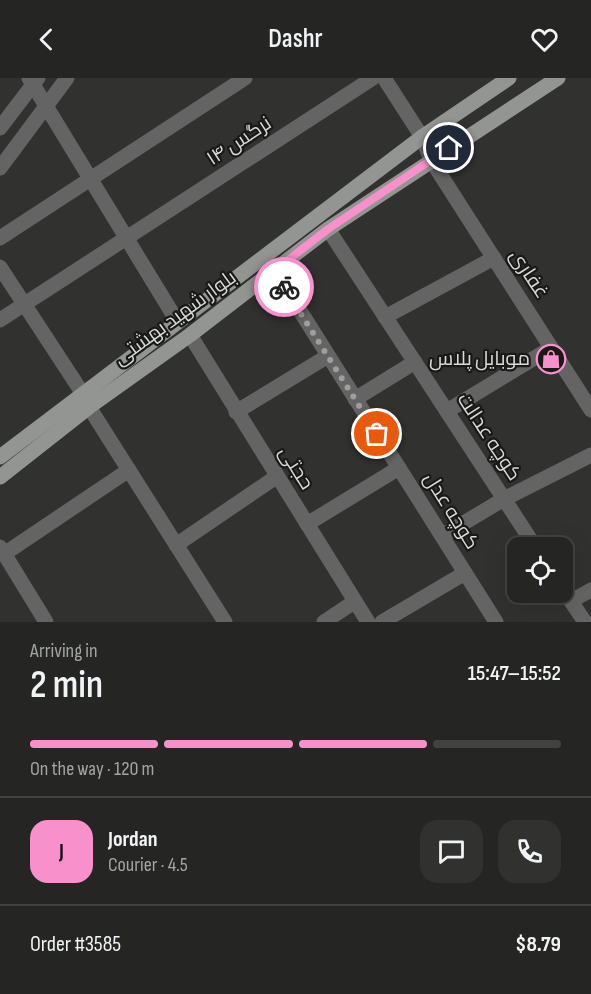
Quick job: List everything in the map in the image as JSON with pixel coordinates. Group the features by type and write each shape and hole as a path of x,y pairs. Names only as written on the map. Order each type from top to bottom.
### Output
{"main road":[{"name":"بلوار شهید بهشتی","path":"0,477 177,321 422,137 509,78"},
{"name":"بلوار شهید بهشتی","path":"0,457 190,335 328,229 558,78"}],"street":[{"path":"0,168 67,78"},
{"path":"0,238 245,78"},
{"name":"نرگس ۱۴","path":"0,320 373,78"},
{"path":"384,78 422,137"},
{"path":"0,128 33,80 47,107 177,321"},
{"name":"غفاری","path":"422,137 431,160 591,410"},
{"name":"کوچه عدالت","path":"328,229 529,537"},
{"path":"385,317 494,258"},
{"path":"0,267 225,622"},
{"name":"کوچه عدل","path":"274,271 496,622"},
{"name":"حجتی","path":"190,335 368,622"},
{"path":"447,411 551,348"},
{"path":"236,412 328,356"},
{"path":"355,399 415,362"},
{"path":"442,536 504,499 591,455"},
{"path":"307,524 399,468"},
{"path":"46,622 2,551 129,470"},
{"path":"176,545 276,477"},
{"path":"382,622 465,573"},
{"path":"573,593 591,590"},
{"path":"324,622 354,602"},
{"path":"573,603 585,622"}],"way so far":[{"path":"284,287 377,434"}],"place":[{"name":"موبایل پلاس","path":"551,359"}],"route":[{"path":"284,287 274,271 328,229 449,148"}]}
